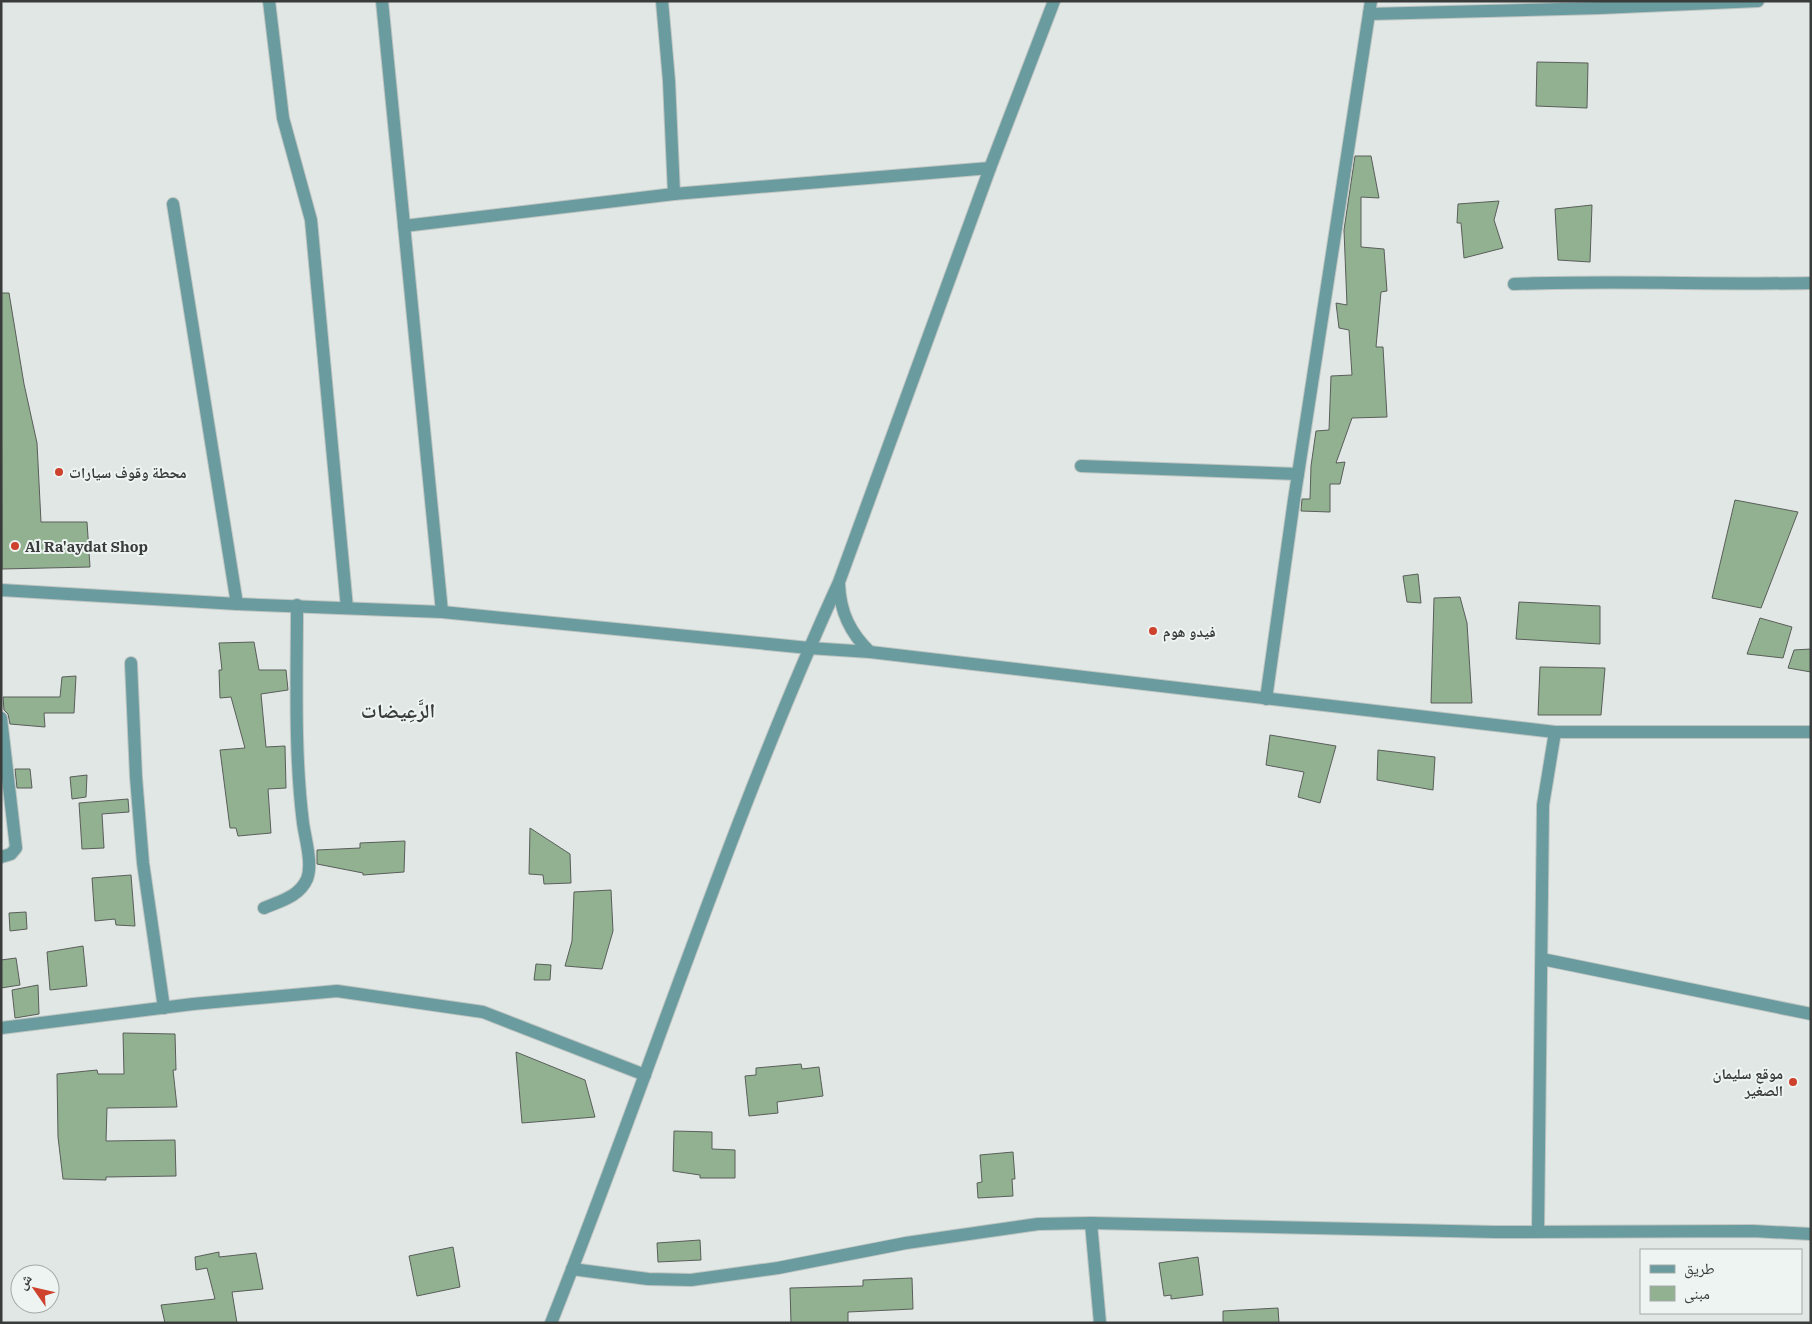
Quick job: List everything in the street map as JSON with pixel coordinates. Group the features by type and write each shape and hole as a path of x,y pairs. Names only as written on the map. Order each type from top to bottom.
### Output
{"street":[{"path":"269,1 283,118 311,220 347,608"},
{"path":"382,1 442,612"},
{"path":"662,1 669,81 674,194"},
{"path":"551,1323 718,879 809,648 839,582 990,168 1054,1"},
{"path":"1266,699 1298,474 1370,8 1600,8 1758,1"},
{"path":"404,226 674,194 990,168"},
{"path":"173,204 237,604"},
{"path":"1514,284 1587,281 1710,285 1811,283"},
{"path":"1081,466 1298,474"},
{"path":"839,582 842,603 849,626 857,640 870,652"},
{"path":"1,590 237,604 442,612 809,648 870,652 1556,732 1811,732"},
{"path":"264,908 290,898 308,877 300,784 297,606"},
{"path":"131,664 136,777 143,863 164,1008"},
{"path":"1,718 16,848 11,854 1,857"},
{"path":"1538,1232 1543,805 1556,732"},
{"path":"1542,959 1811,1014"},
{"path":"1,1028 164,1008 338,991 483,1012 645,1075"},
{"path":"572,1269 648,1279 692,1280 778,1268 906,1244 1038,1224 1091,1222 1538,1232 1753,1231 1811,1234"},
{"path":"1091,1222 1100,1323"}],"building":[{"path":"1537,62 1588,63 1587,108 1536,106"},
{"path":"1355,156 1371,156 1379,198 1361,197 1361,247 1384,249 1387,291 1381,292 1376,347 1383,347 1387,417 1352,418 1336,463 1345,462 1340,484 1330,484 1330,512 1301,511 1302,499 1310,499 1311,466 1316,431 1329,430 1331,376 1352,375 1349,330 1339,328 1336,303 1347,305 1344,230"},
{"path":"1499,201 1494,220 1503,248 1464,258 1461,223 1457,223 1458,204"},
{"path":"1592,205 1590,262 1558,260 1555,209"},
{"path":"1,293 9,293 24,384 37,443 41,522 87,522 90,567 2,569"},
{"path":"1735,500 1798,512 1761,608 1712,598"},
{"path":"1418,574 1421,603 1407,602 1403,576"},
{"path":"1460,597 1467,623 1472,703 1431,703 1434,598"},
{"path":"1519,602 1600,606 1600,644 1516,639"},
{"path":"1760,618 1792,627 1783,658 1747,654"},
{"path":"254,642 259,670 286,670 288,690 261,694 266,747 285,746 286,788 268,789 271,833 238,836 236,828 230,828 220,750 245,748 231,697 220,698 219,670 222,670 219,643"},
{"path":"1811,649 1811,672 1788,668 1794,650"},
{"path":"1540,667 1605,668 1601,715 1538,715"},
{"path":"76,676 74,713 44,713 45,727 10,724 8,714 4,710 3,697 60,697 62,677"},
{"path":"1270,735 1336,746 1320,803 1298,797 1304,772 1266,765"},
{"path":"1378,750 1435,757 1433,790 1377,780"},
{"path":"15,769 30,769 32,788 17,788"},
{"path":"87,775 86,797 72,799 70,777"},
{"path":"128,799 129,812 102,814 104,848 82,849 79,803"},
{"path":"530,828 570,854 571,883 544,884 543,875 529,874"},
{"path":"405,841 404,872 363,875 363,873 317,864 317,850 360,848 360,843"},
{"path":"131,875 135,926 116,925 115,919 95,921 92,878"},
{"path":"611,890 613,931 602,969 565,966 572,941 574,892"},
{"path":"26,912 27,929 10,931 9,913"},
{"path":"83,946 87,986 50,990 47,952"},
{"path":"16,958 20,985 1,988 1,960"},
{"path":"536,964 551,965 550,980 534,980"},
{"path":"38,985 39,1014 15,1018 12,990"},
{"path":"123,1033 175,1034 176,1070 173,1070 177,1107 107,1108 106,1141 175,1140 176,1176 106,1177 106,1180 63,1179 58,1137 57,1074 97,1070 98,1074 124,1074"},
{"path":"516,1052 585,1080 595,1117 522,1123"},
{"path":"801,1064 802,1069 819,1067 823,1096 777,1102 778,1113 749,1116 745,1076 756,1075 756,1068"},
{"path":"674,1131 712,1132 712,1149 735,1150 735,1178 700,1178 700,1175 673,1171"},
{"path":"1013,1152 1015,1179 1012,1179 1013,1196 978,1198 977,1183 982,1182 980,1155"},
{"path":"700,1240 701,1260 658,1262 657,1243"},
{"path":"453,1247 460,1287 417,1296 409,1256"},
{"path":"219,1252 219,1257 256,1253 263,1289 232,1292 237,1323 165,1323 161,1305 215,1299 207,1268 196,1270 195,1257"},
{"path":"1198,1257 1203,1295 1171,1299 1171,1295 1164,1296 1159,1263"},
{"path":"912,1278 913,1309 848,1312 848,1323 791,1323 790,1288 863,1286 863,1280"},
{"path":"1278,1308 1279,1323 1223,1323 1223,1311"}],"place":[{"name":"محطة وقوف سيارات","path":"59,472"},
{"name":"Al Ra'aydat Shop","path":"15,546"},
{"name":"فيدو هوم","path":"1153,631"},
{"name":"موقع سليمان الصغير","path":"1793,1082"}],"district":[{"name":"الرَّعِيضات","path":"398,710"}]}
